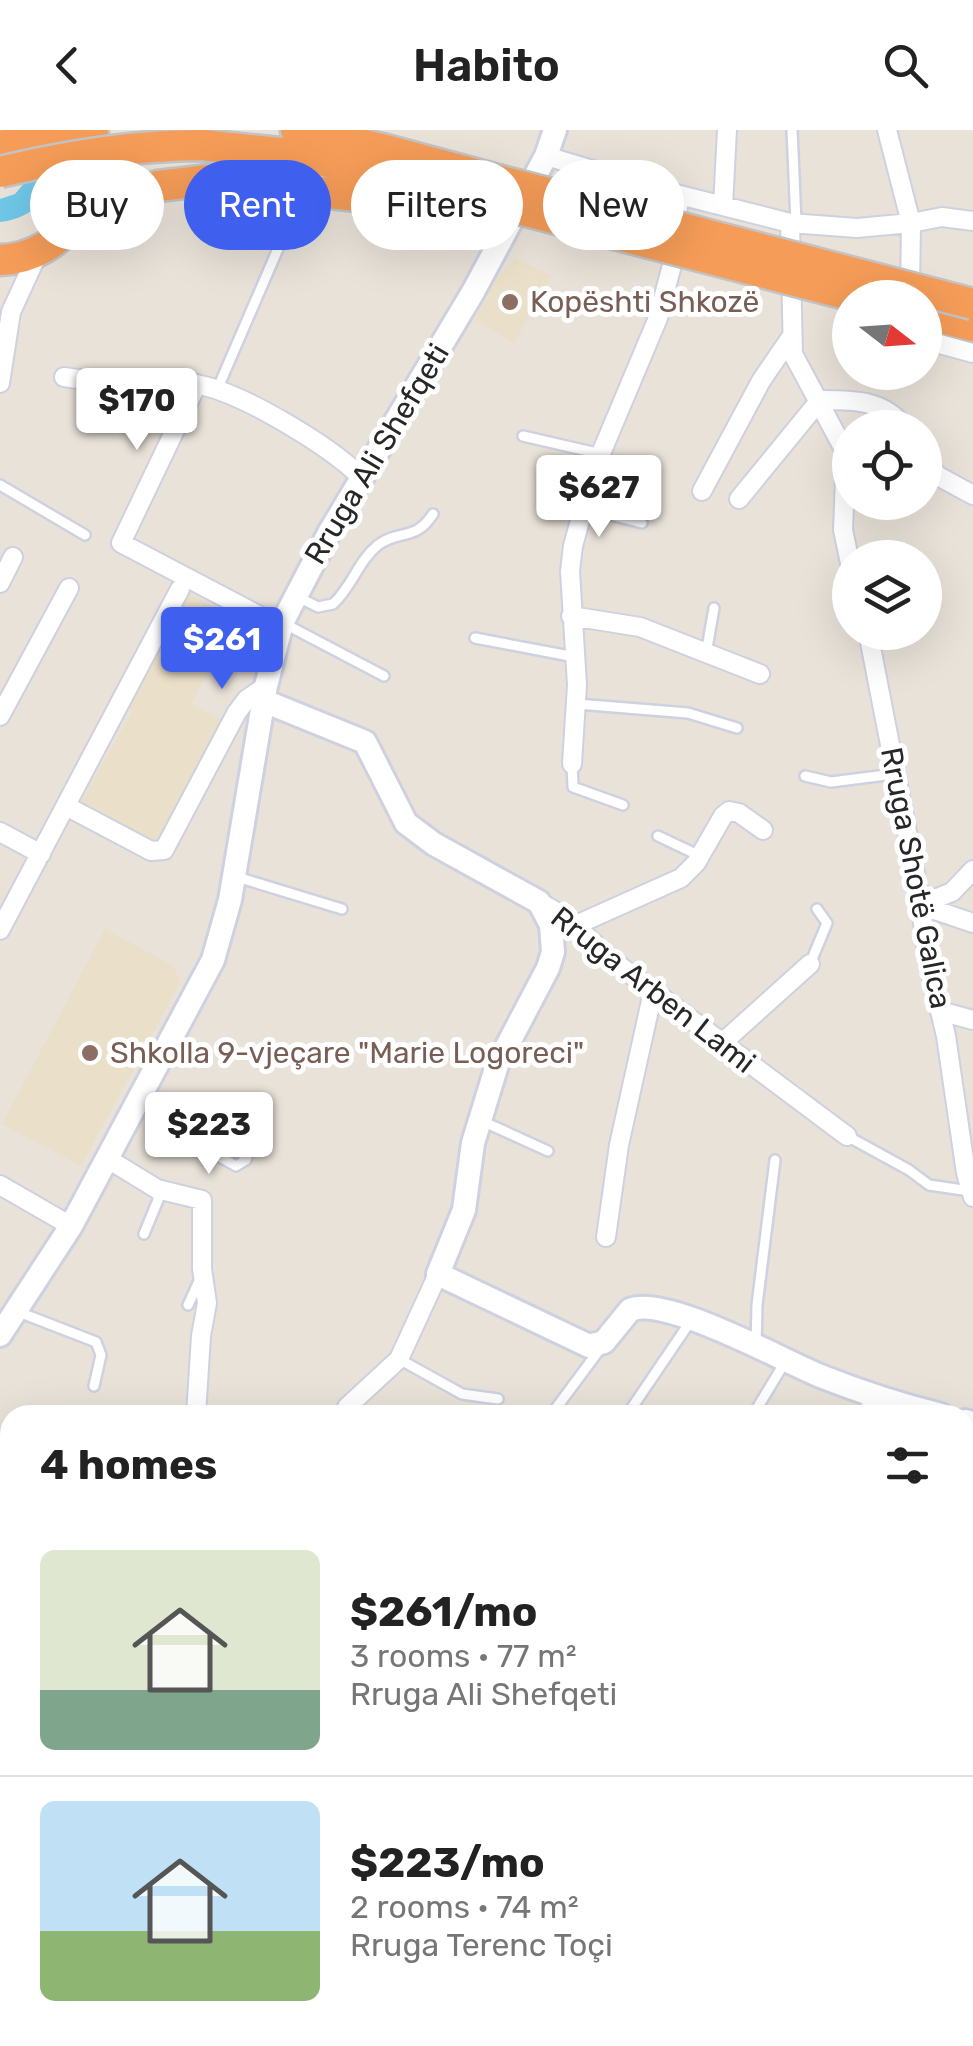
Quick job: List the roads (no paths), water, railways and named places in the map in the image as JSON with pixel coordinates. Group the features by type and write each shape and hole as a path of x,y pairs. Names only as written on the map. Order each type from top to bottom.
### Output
{"highway":[{"path":"0,146 75,130"},
{"path":"92,130 95,160"},
{"path":"296,130 382,148 413,160"},
{"path":"384,130 438,160"},
{"path":"0,172 89,153 146,146 202,145 351,165"},
{"path":"164,185 209,180 351,195"},
{"path":"523,198 814,262 973,304"},
{"path":"523,200 730,264 832,290"},
{"path":"0,260 38,250"},
{"path":"942,318 973,326"}],"main road":[{"name":"Rruga Ali Shefqeti","path":"0,1335 71,1226 213,960 234,877 265,694 282,625 295,596 473,292 546,156 555,130"},
{"name":"Rruga Arben Lami","path":"265,694 365,742 406,823 434,844 534,900"},
{"path":"534,900 551,925 553,952 497,1065 469,1164 464,1210 438,1274 589,1346 604,1342 624,1315 637,1306 692,1319 870,1405"}],"street":[{"path":"723,206 727,130"},
{"path":"887,130 911,222 910,280"},
{"path":"546,156 560,160"},
{"path":"684,196 793,223 857,228 942,216 973,221"},
{"path":"793,223 791,336 798,369 820,400 846,452 845,540"},
{"path":"0,383 12,312 38,250"},
{"path":"572,764 577,704 570,571 582,508 600,454 658,318 674,250"},
{"path":"702,491 761,382 791,336"},
{"path":"942,345 973,353"},
{"path":"64,377 98,382 197,384 217,390 304,433 362,478"},
{"path":"197,384 121,543 282,625"},
{"path":"820,400 850,400 887,410"},
{"path":"738,499 820,400"},
{"path":"942,478 973,496"},
{"path":"0,583 14,557"},
{"path":"0,716 69,588"},
{"path":"0,930 180,589"},
{"path":"571,616 623,622 760,674"},
{"name":"Rruga Shotë Galica","path":"872,650 897,774 928,965 967,1129 972,1194"},
{"path":"66,806 151,851 164,850 237,712 247,699 265,694"},
{"path":"576,925 681,878 729,811 739,813 764,830"},
{"path":"0,832 41,854"},
{"path":"920,905 952,892 973,870"},
{"name":"Rruga Arben Lami","path":"534,900 576,925 614,961 848,1136"},
{"path":"920,905 973,922"},
{"path":"721,1044 810,964"},
{"path":"606,1237 619,1144 654,992"},
{"path":"940,1011 973,1020"},
{"path":"108,1159 157,1189 202,1200 202,1269 207,1292 197,1405"},
{"path":"0,1185 71,1226"},
{"path":"349,1405 399,1359 438,1274"}],"lane":[{"path":"792,130 793,223"},
{"path":"217,390 277,250"},
{"path":"523,436 600,454"},
{"path":"0,485 85,534"},
{"path":"582,508 642,523"},
{"path":"295,596 318,607 334,604 374,549 382,542 413,535 433,514"},
{"path":"706,654 714,608"},
{"path":"282,625 384,676"},
{"path":"475,638 574,657"},
{"path":"577,704 688,713 737,728"},
{"path":"572,764 573,787 623,805"},
{"path":"804,776 831,782 897,774"},
{"path":"658,836 700,856"},
{"path":"234,877 342,909"},
{"path":"810,964 828,924 816,909"},
{"path":"142,1092 205,1130 247,1157 246,1160 236,1166 202,1148 200,1140 205,1130"},
{"path":"480,1120 548,1150"},
{"name":"Rruga Arben Lami","path":"848,1136 929,1185 972,1194"},
{"path":"756,1348 757,1305 774,1160"},
{"path":"144,1234 158,1200 157,1189"},
{"path":"188,1305 202,1269"},
{"path":"16,1311 96,1342 101,1355 94,1386"},
{"path":"635,1405 692,1319"},
{"path":"558,1405 604,1342"},
{"path":"399,1359 462,1394 498,1400"},
{"path":"760,1405 785,1362"}],"water":[{"path":"30,176 30,211 0,222 0,199 15,194"}],"place":[{"name":"Kopështi Shkozë","path":"510,302"},
{"name":"Shkolla 9-vjeçare \"Marie Logoreci\"","path":"90,1053"}]}
